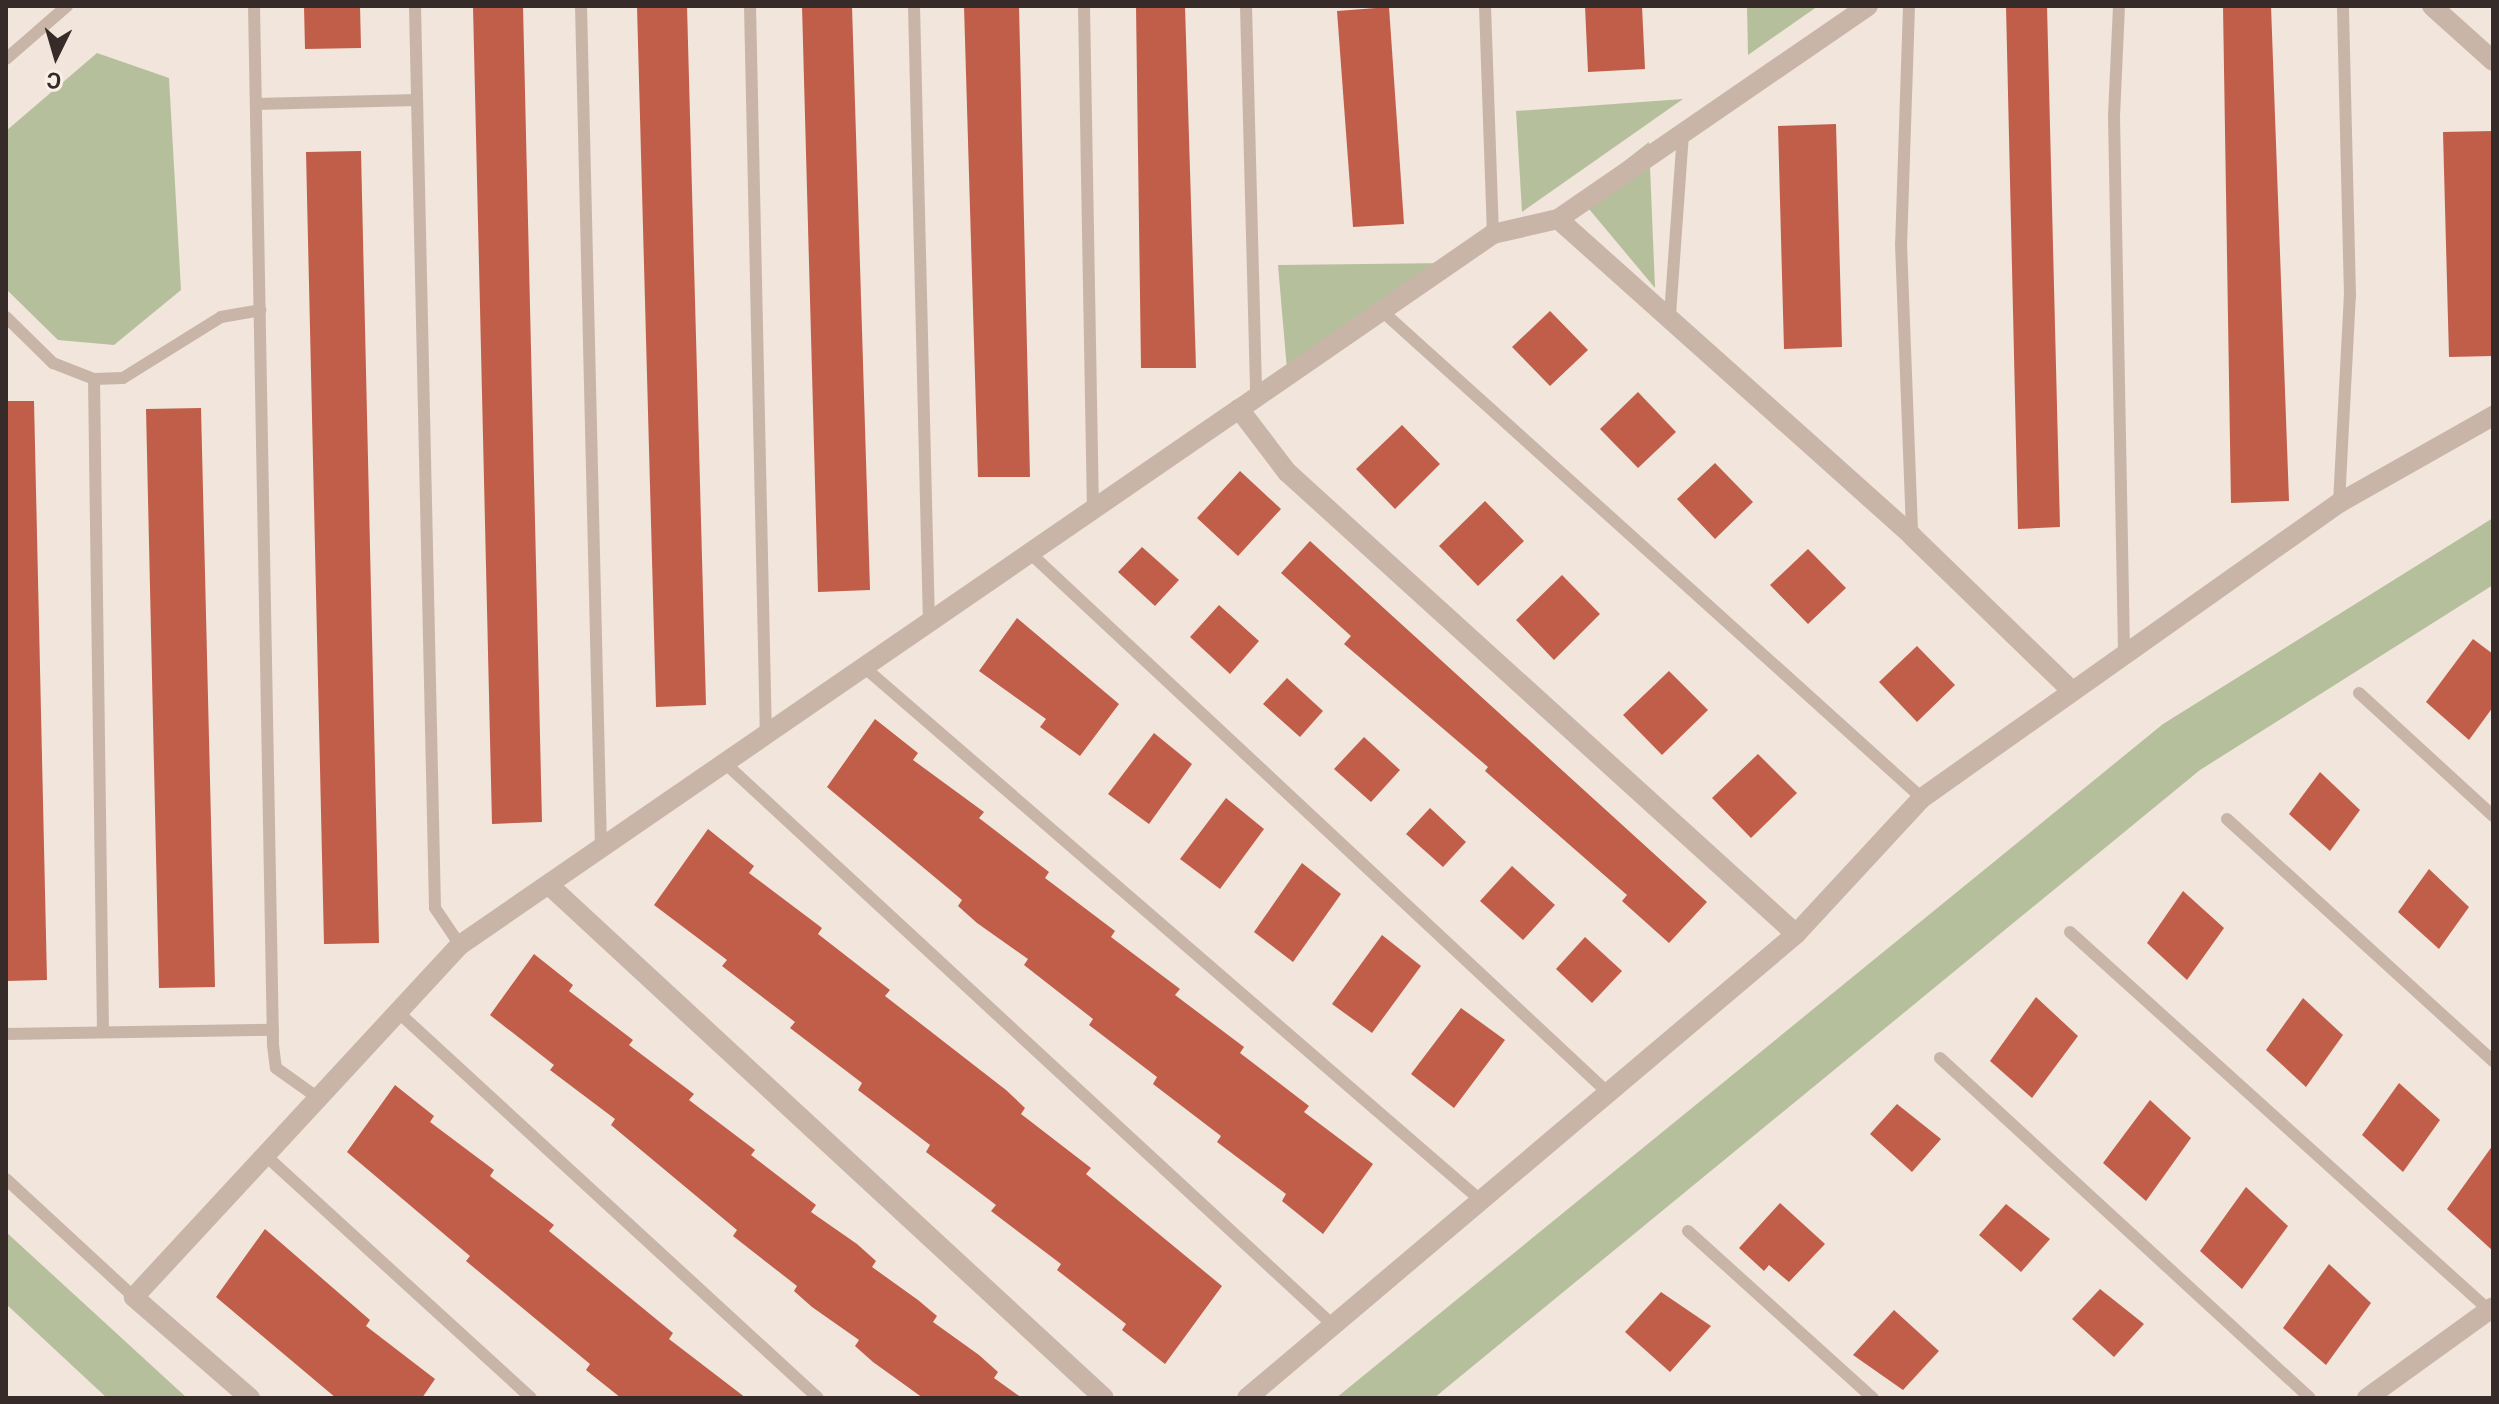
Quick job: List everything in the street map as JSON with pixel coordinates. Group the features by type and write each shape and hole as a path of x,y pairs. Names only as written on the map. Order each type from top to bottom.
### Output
{"street":[{"path":"250,1398 134,1297 460,945 601,851 1493,234 1558,219 1868,6"},
{"path":"2432,6 2493,61"},
{"path":"1558,219 1670,315 1912,536 2072,691"},
{"path":"1239,409 1287,472 1796,934"},
{"path":"1247,1398 1334,1326 1478,1198 1796,934 1922,798 2124,652 2339,503 2493,416"},
{"path":"550,886 1104,1398"},
{"path":"2367,1398 2492,1311"}],"lane":[{"path":"6,59 67,6"},
{"path":"254,6 273,1030 276,1068 318,1098"},
{"path":"415,6 435,908 460,945"},
{"path":"581,6 601,851"},
{"path":"750,6 766,737"},
{"path":"914,6 929,624"},
{"path":"1084,6 1093,511"},
{"path":"1246,6 1256,398"},
{"path":"1485,6 1493,234"},
{"path":"1909,6 1901,244 1912,536"},
{"path":"2119,6 2114,116 2124,652"},
{"path":"2339,503 2350,296 2343,6"},
{"path":"256,104 417,100"},
{"path":"1670,315 1683,132"},
{"path":"6,317 53,363 94,379 123,378 221,317 260,310"},
{"path":"1382,311 1922,798"},
{"path":"94,379 103,1032"},
{"path":"1031,554 1606,1091"},
{"path":"865,668 1478,1198"},
{"path":"2359,693 2493,816"},
{"path":"726,764 1334,1326"},
{"path":"2227,819 2493,1061"},
{"path":"2070,932 2492,1311"},
{"path":"398,1012 818,1398"},
{"path":"6,1034 273,1030"},
{"path":"1940,1058 2310,1398"},
{"path":"265,1155 531,1398"},
{"path":"6,1179 134,1297"},
{"path":"1688,1231 1873,1398"}],"green space":[{"path":"1747,6 1818,6 1748,55"},
{"path":"97,53 169,78 181,290 114,345 58,340 6,289 6,131"},
{"path":"1683,99 1522,212 1516,111"},
{"path":"1649,142 1655,288 1579,197"},
{"path":"1452,263 1287,370 1278,265"},
{"path":"2493,518 2493,585 2200,770 1434,1398 1336,1398 2163,724"},
{"path":"6,1232 187,1398 107,1398 6,1304"}],"building":[{"path":"304,6 360,6 361,48 305,49"},
{"path":"473,6 523,6 542,822 492,824"},
{"path":"637,6 687,6 706,705 656,707"},
{"path":"802,6 852,6 870,590 818,592"},
{"path":"964,6 1019,6 1030,477 978,477"},
{"path":"1136,6 1185,6 1196,368 1141,368"},
{"path":"1585,6 1642,6 1645,69 1588,72"},
{"path":"2006,6 2047,6 2060,527 2018,529"},
{"path":"2223,6 2271,6 2289,501 2231,503"},
{"path":"1389,7 1404,224 1353,227 1337,11"},
{"path":"1836,124 1842,347 1784,349 1778,126"},
{"path":"2493,131 2493,356 2449,357 2443,132"},
{"path":"361,151 379,943 324,944 306,152"},
{"path":"1550,311 1588,350 1550,386 1512,347"},
{"path":"1638,392 1676,432 1638,468 1600,429"},
{"path":"6,401 34,401 47,980 6,981"},
{"path":"201,408 215,987 159,988 146,409"},
{"path":"1402,425 1440,464 1395,509 1356,469"},
{"path":"1715,463 1753,502 1715,539 1677,499"},
{"path":"1240,471 1281,509 1238,556 1197,518"},
{"path":"1485,501 1524,541 1478,586 1439,546"},
{"path":"1310,541 1707,902 1669,943 1622,901 1627,895 1485,771 1488,767 1344,644 1351,636 1281,573"},
{"path":"1142,547 1179,580 1155,606 1118,572"},
{"path":"1808,549 1846,588 1808,624 1770,585"},
{"path":"1562,575 1600,614 1554,660 1516,620"},
{"path":"1219,605 1259,641 1230,674 1190,637"},
{"path":"1017,618 1119,704 1080,756 1040,727 1046,719 979,671"},
{"path":"2473,639 2493,654 2493,707 2469,740 2426,702"},
{"path":"1917,646 1955,685 1917,722 1879,682"},
{"path":"1669,671 1708,710 1662,755 1623,715"},
{"path":"1287,678 1323,711 1300,737 1263,704"},
{"path":"875,719 918,753 913,760 984,812 979,818 1049,872 1045,878 1115,931 1111,937 1180,989 1175,995 1244,1047 1240,1053 1309,1106 1304,1112 1373,1164 1323,1234 1282,1201 1286,1194 1217,1142 1221,1136 1153,1084 1157,1077 1089,1025 1093,1019 1024,965 1028,959 977,923 958,906 962,900 827,787"},
{"path":"1154,733 1192,764 1149,824 1108,794"},
{"path":"1364,737 1400,770 1371,802 1334,769"},
{"path":"1758,754 1797,793 1751,838 1712,798"},
{"path":"2320,772 2360,810 2330,851 2289,814"},
{"path":"1226,798 1264,829 1220,889 1180,859"},
{"path":"1430,808 1466,842 1443,867 1406,834"},
{"path":"708,829 754,866 749,873 822,928 818,934 890,990 885,996 1006,1090 1025,1108 1021,1114 1091,1168 1086,1174 1222,1286 1165,1364 1122,1330 1126,1324 1057,1270 1061,1264 991,1211 996,1205 926,1152 930,1145 858,1090 862,1083 790,1028 795,1022 722,966 727,960 654,905"},
{"path":"1302,863 1341,894 1293,962 1254,932"},
{"path":"1512,866 1555,905 1523,940 1480,901"},
{"path":"2429,869 2469,907 2439,949 2398,912"},
{"path":"2183,891 2224,928 2187,980 2147,943"},
{"path":"1382,935 1421,966 1372,1033 1332,1004"},
{"path":"1585,937 1622,971 1592,1003 1556,969"},
{"path":"534,954 573,985 569,991 633,1040 629,1045 694,1094 689,1100 755,1150 751,1155 816,1205 811,1212 857,1244 876,1261 872,1267 937,1316 933,1322 979,1355 998,1372 994,1378 1022,1398 923,1398 873,1362 855,1346 859,1340 812,1307 794,1291 797,1286 733,1236 737,1230 611,1125 615,1119 550,1070 554,1065 490,1015"},
{"path":"2036,997 2078,1036 2032,1098 1990,1061"},
{"path":"2303,998 2343,1035 2306,1087 2266,1050"},
{"path":"1461,1008 1505,1040 1454,1108 1411,1074"},
{"path":"2399,1083 2440,1120 2403,1172 2362,1135"},
{"path":"395,1085 434,1116 430,1122 494,1170 490,1176 554,1225 549,1231 673,1333 669,1339 746,1398 621,1398 586,1370 590,1364 466,1261 470,1256 347,1152"},
{"path":"2150,1100 2191,1138 2146,1201 2103,1163"},
{"path":"1897,1104 1941,1139 1912,1172 1870,1134"},
{"path":"2493,1145 2493,1251 2447,1209"},
{"path":"2246,1187 2288,1226 2242,1289 2200,1251"},
{"path":"1780,1203 1825,1244 1789,1282 1769,1265 1764,1271 1739,1248"},
{"path":"2006,1204 2050,1239 2021,1272 1979,1235"},
{"path":"265,1229 370,1320 366,1326 435,1379 422,1398 336,1398 216,1297"},
{"path":"2329,1264 2371,1303 2326,1365 2283,1328"},
{"path":"2100,1289 2144,1324 2114,1357 2072,1319"},
{"path":"1661,1292 1711,1326 1670,1372 1625,1332"},
{"path":"1894,1310 1939,1351 1903,1390 1853,1355"}]}
